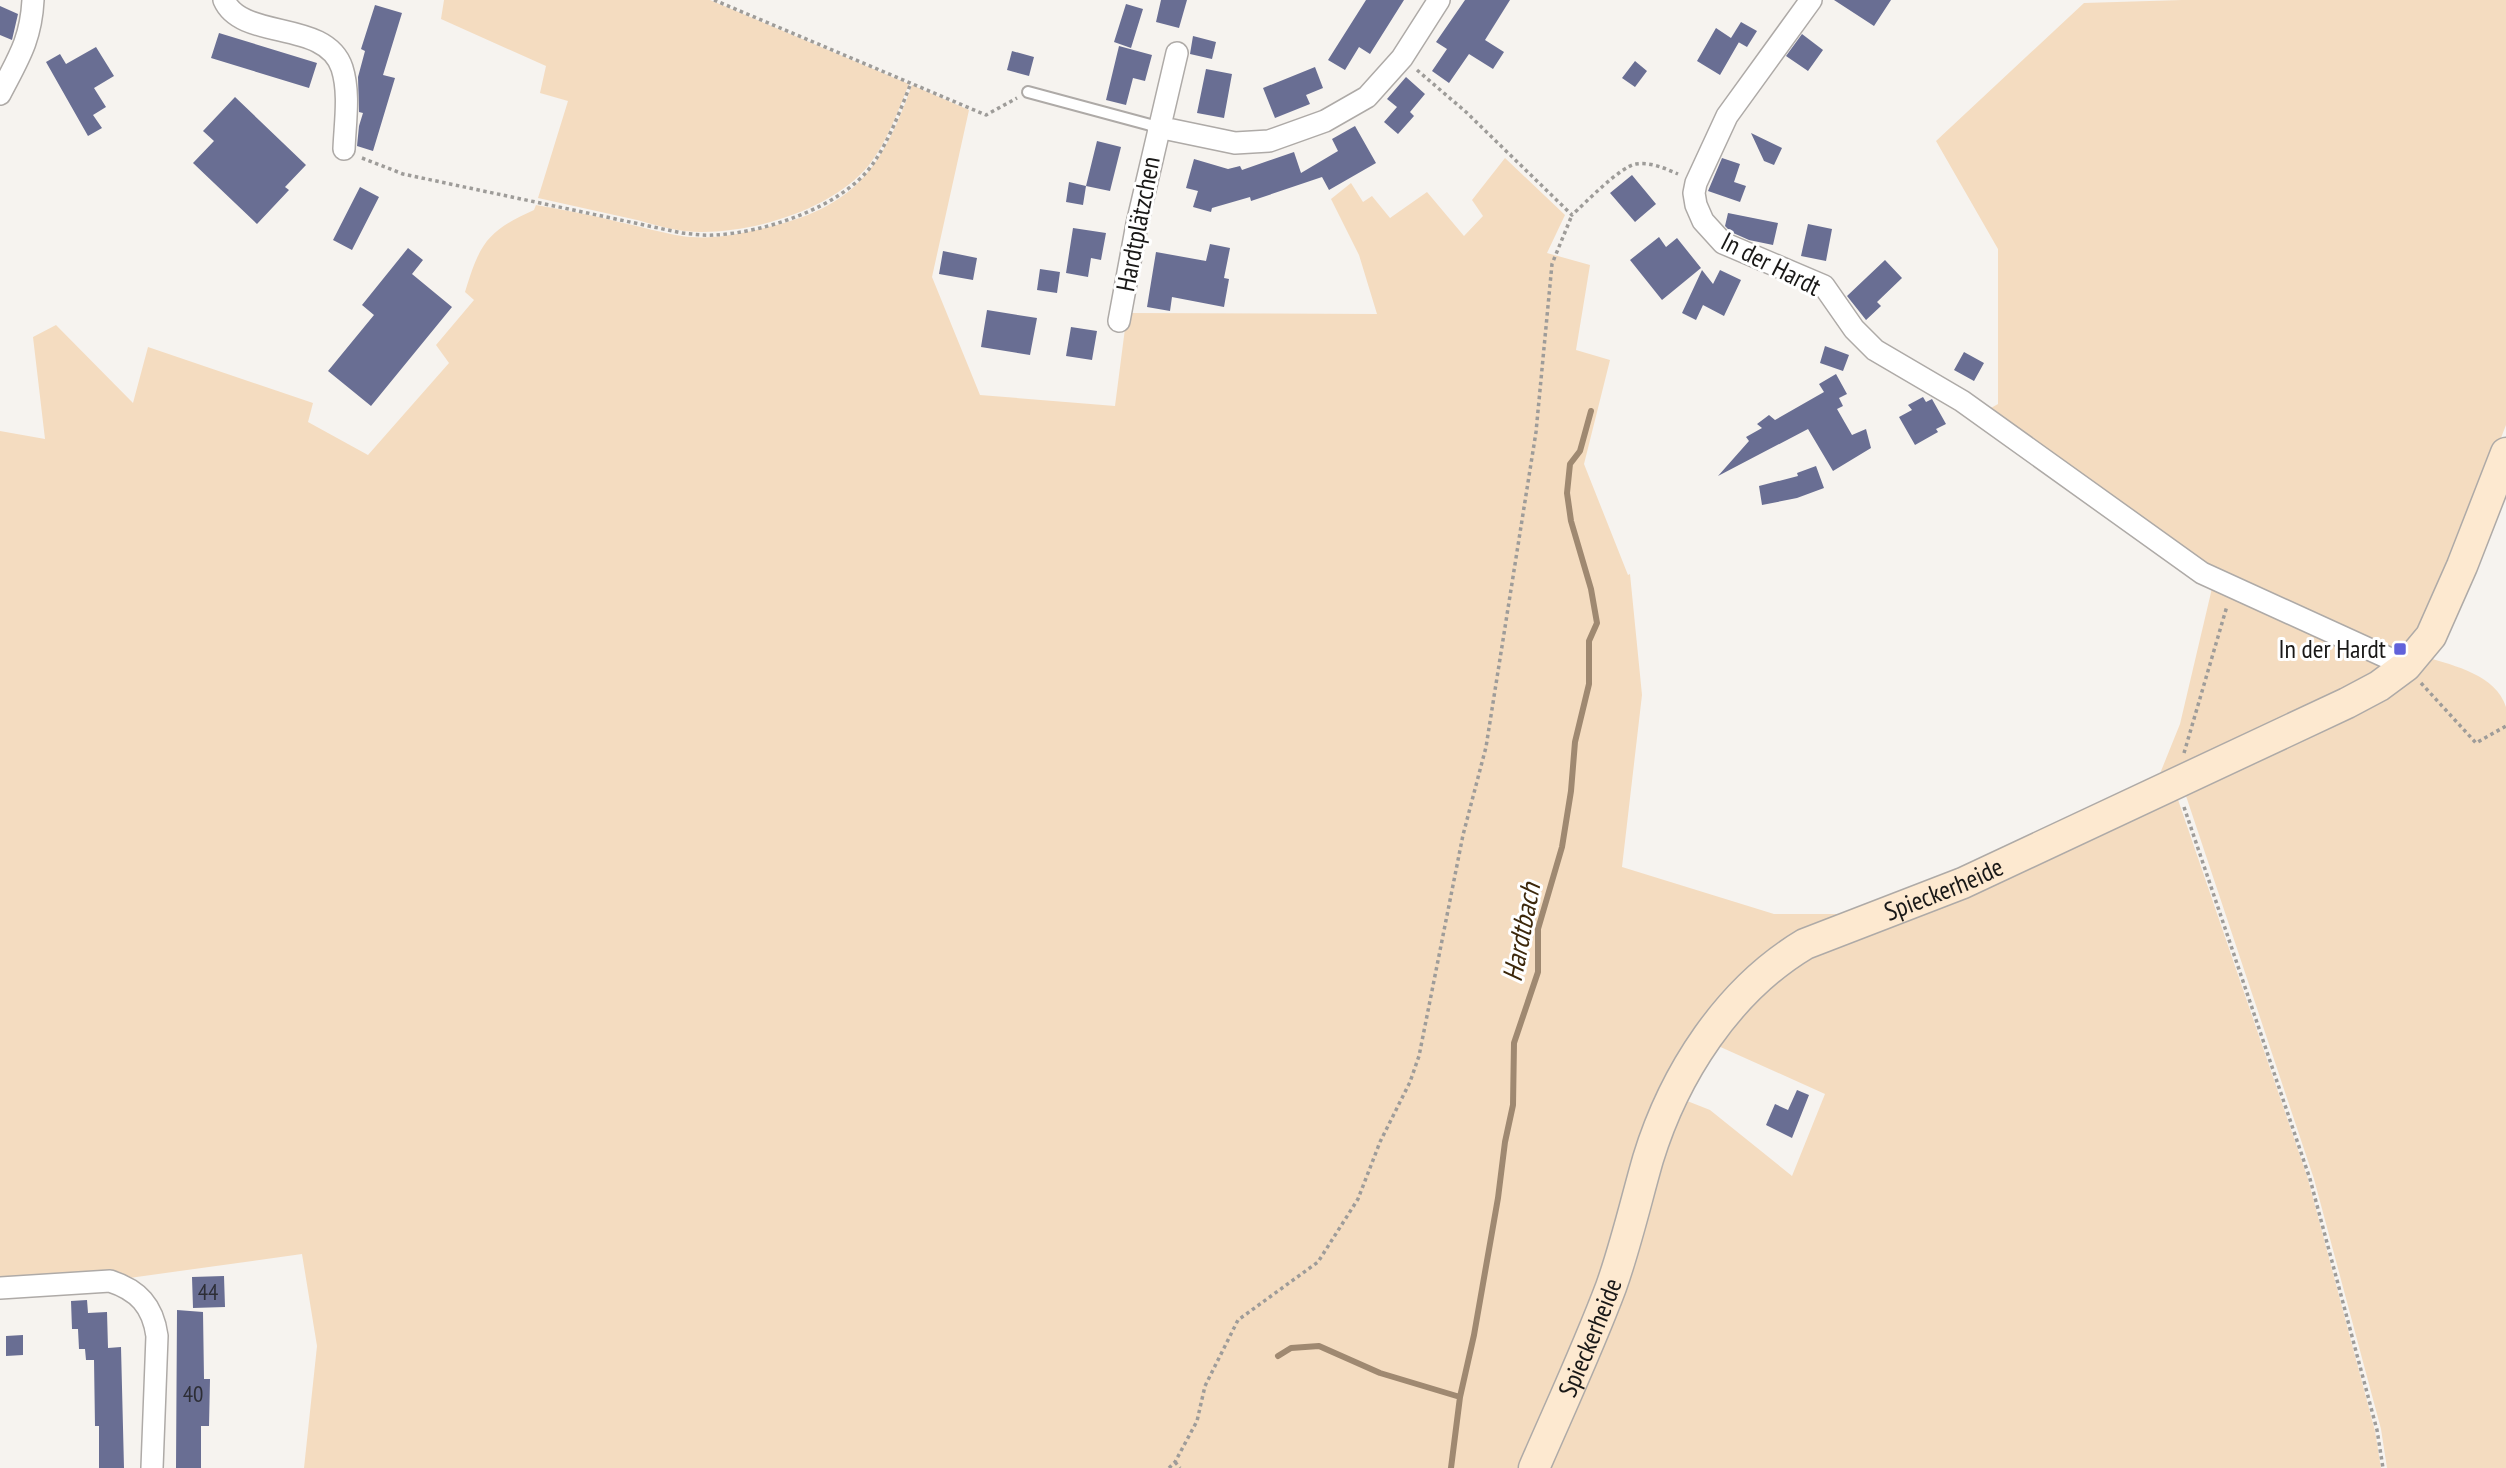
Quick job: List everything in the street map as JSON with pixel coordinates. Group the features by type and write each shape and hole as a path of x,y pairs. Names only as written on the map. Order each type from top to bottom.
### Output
{"main road":[{"name":"Spieckerheide","path":"1534,1468 1611,1286 1661,1121 1697,1054 1726,1012 1759,976 1781,958 1805,944 1964,883 2379,686 2418,654 2441,616 2506,453"}],"street":[{"path":"0,94 26,41 31,25 33,0"},
{"path":"224,0 227,7 243,19 312,39 328,48 341,66 345,92 345,149"},
{"name":"Hardtplätzchen","path":"1158,127 1235,143 1269,141 1325,121 1367,97 1402,58 1439,0"},
{"path":"1696,183 1727,116 1811,0"},
{"name":"Hardtplätzchen","path":"1119,321 1137,224 1177,53"},
{"name":"In der Hardt","path":"1696,183 1696,205 1703,221 1723,243 1824,286 1854,329 1875,350 1962,401 2202,573 2232,589 2406,666"},
{"path":"0,1288 110,1281 123,1285 142,1298 153,1315 157,1336 152,1468"}],"lane":[{"path":"1028,92 1158,127"}],"path":[{"path":"714,0 986,115 1028,92"},
{"path":"1402,58 1466,111 1572,215"},
{"path":"345,149 376,165 402,174 682,233 714,235 793,218 827,204 853,186 871,167 885,145 911,83"},
{"path":"1169,1468 1198,1421 1205,1387 1238,1320 1318,1262 1358,1199 1380,1142 1410,1082 1419,1056 1463,835 1486,747 1536,432 1552,264 1572,215 1598,190 1632,164 1651,163 1696,183"},
{"path":"2232,589 2175,783 2310,1179 2377,1430 2383,1468"},
{"path":"2406,666 2476,743 2506,726"},
{"path":"1175,1462 1180,1468"}],"shaded area":[{"path":"444,0 710,0 909,84 892,126 869,165 853,182 832,196 784,218 758,225 707,232 678,230 538,198 568,101 540,93 546,66 441,19"},
{"path":"2182,0 2506,0 2506,425 2430,620 2404,659 2235,586 1984,412 1998,404 1998,249 1936,141 2084,3"},
{"path":"912,85 969,110 932,277 980,395 1115,406 1127,313 1377,314 1359,255 1331,199 1351,183 1363,202 1372,196 1390,218 1427,192 1464,236 1483,216 1472,200 1505,158 1565,215 1547,253 1590,265 1576,350 1610,360 1584,464 1628,575 1630,574 1642,695 1622,867 1774,914 1856,914 1798,938 1667,1093 1710,1110 1792,1176 1825,1094 1716,1045 1787,965 2174,788 2308,1179 2375,1431 2381,1468 304,1468 317,1346 302,1254 115,1280 0,1281 0,431 45,439 33,337 56,325 133,403 148,347 313,403 308,422 368,455 449,363 436,345 474,300 465,292 481,250 495,232 534,210 536,205 692,237 731,235 792,221 819,210 859,182 888,141"},
{"path":"2213,584 2394,666 2157,781 2180,724"},
{"path":"2426,657 2461,668 2484,679 2501,696 2506,707 2506,1468 2387,1468 2381,1429 2314,1179 2184,790"}],"building":[{"path":"1161,0 1187,0 1179,28 1156,22"},
{"path":"1366,0 1404,0 1370,54 1359,47 1345,70 1328,60"},
{"path":"1465,0 1510,0 1485,40 1504,52 1493,69 1469,54 1449,83 1432,71 1447,49 1436,42"},
{"path":"1834,0 1891,0 1874,26"},
{"path":"1126,4 1143,9 1131,48 1114,42"},
{"path":"375,5 402,13 383,75 395,78 373,151 357,146 363,113 359,112 358,77 365,51 361,49"},
{"path":"0,6 18,14 12,40 0,35"},
{"path":"1741,22 1757,31 1747,47 1739,42 1720,75 1697,61 1716,28 1731,38"},
{"path":"219,33 317,63 309,88 211,58"},
{"path":"1802,34 1823,50 1808,71 1786,56"},
{"path":"1193,36 1216,42 1212,59 1190,54"},
{"path":"1119,46 1152,55 1145,81 1133,78 1126,105 1106,100"},
{"path":"96,47 114,76 94,88 106,107 93,115 102,128 88,136 46,62 60,54 66,64"},
{"path":"1012,51 1034,57 1029,76 1007,70"},
{"path":"1635,61 1647,71 1635,87 1622,78"},
{"path":"1315,67 1323,88 1306,95 1310,104 1275,118 1263,88"},
{"path":"1206,69 1232,74 1224,118 1197,113"},
{"path":"1406,77 1425,94 1410,112 1414,116 1398,134 1384,122 1397,107 1387,99"},
{"path":"235,97 306,165 285,187 289,190 257,224 193,163 214,141 203,131"},
{"path":"1355,126 1376,163 1329,190 1322,177 1251,201 1250,197 1212,208 1211,212 1193,207 1198,191 1186,188 1194,159 1228,169 1240,166 1242,170 1294,152 1301,173 1338,151 1332,139"},
{"path":"1751,133 1782,148 1774,165 1764,161"},
{"path":"1097,141 1121,147 1110,191 1086,186"},
{"path":"1722,158 1740,164 1734,182 1746,186 1740,202 1708,191"},
{"path":"1632,175 1656,204 1635,222 1610,193"},
{"path":"1069,182 1086,186 1083,205 1066,202"},
{"path":"360,187 379,197 352,250 333,240"},
{"path":"1728,213 1778,223 1773,245 1749,240 1731,232 1725,226"},
{"path":"1808,224 1832,229 1826,261 1801,256"},
{"path":"1073,228 1106,233 1101,260 1091,258 1088,277 1066,273"},
{"path":"1659,237 1666,247 1677,238 1701,268 1662,300 1630,260"},
{"path":"1210,244 1230,248 1224,278 1229,279 1224,307 1172,297 1170,311 1147,307 1156,252 1206,261"},
{"path":"408,248 423,260 412,274 452,307 371,406 328,371 374,315 362,305"},
{"path":"943,251 977,258 973,280 939,274"},
{"path":"1885,260 1902,278 1877,302 1881,306 1866,320 1847,296"},
{"path":"1040,269 1060,272 1057,293 1037,290"},
{"path":"1702,270 1713,284 1720,270 1741,280 1724,316 1703,305 1696,320 1682,313"},
{"path":"987,310 1037,318 1030,355 981,347"},
{"path":"1071,327 1097,331 1092,360 1066,356"},
{"path":"1825,346 1849,355 1843,371 1820,363"},
{"path":"1964,352 1984,363 1974,381 1954,370"},
{"path":"1836,374 1847,394 1839,398 1843,406 1837,409 1852,435 1866,429 1871,448 1833,471 1808,429 1718,476 1749,441 1746,437 1762,428 1757,424 1769,415 1775,420 1824,392 1819,384"},
{"path":"1923,397 1926,402 1932,399 1946,424 1936,429 1938,432 1915,445 1899,417 1912,410 1908,405"},
{"path":"1816,466 1824,488 1797,498 1762,505 1759,486 1798,476 1797,473"},
{"path":"1797,1090 1809,1095 1792,1138 1766,1125 1775,1104 1788,1110"},
{"path":"224,1276 225,1307 193,1308 192,1277"},
{"path":"87,1300 88,1313 107,1312 108,1348 121,1347 124,1468 99,1468 94,1360 86,1360 85,1349 79,1349 78,1329 72,1329 71,1301"},
{"path":"177,1310 203,1312 204,1379 210,1379 209,1426 201,1426 201,1468 176,1468"},
{"path":"23,1335 23,1355 6,1356 6,1336"}],"waterway":[{"name":"Hardtbach","path":"1451,1468 1460,1397 1474,1335 1513,1105 1514,1043 1538,972 1538,929 1562,847 1575,742 1589,684 1589,641 1597,623 1591,589 1571,521 1567,493 1570,464 1580,451 1591,411"},
{"path":"1278,1356 1291,1348 1319,1346 1380,1373 1460,1397"}],"place":[{"name":"In der Hardt","path":"2400,649"}]}
